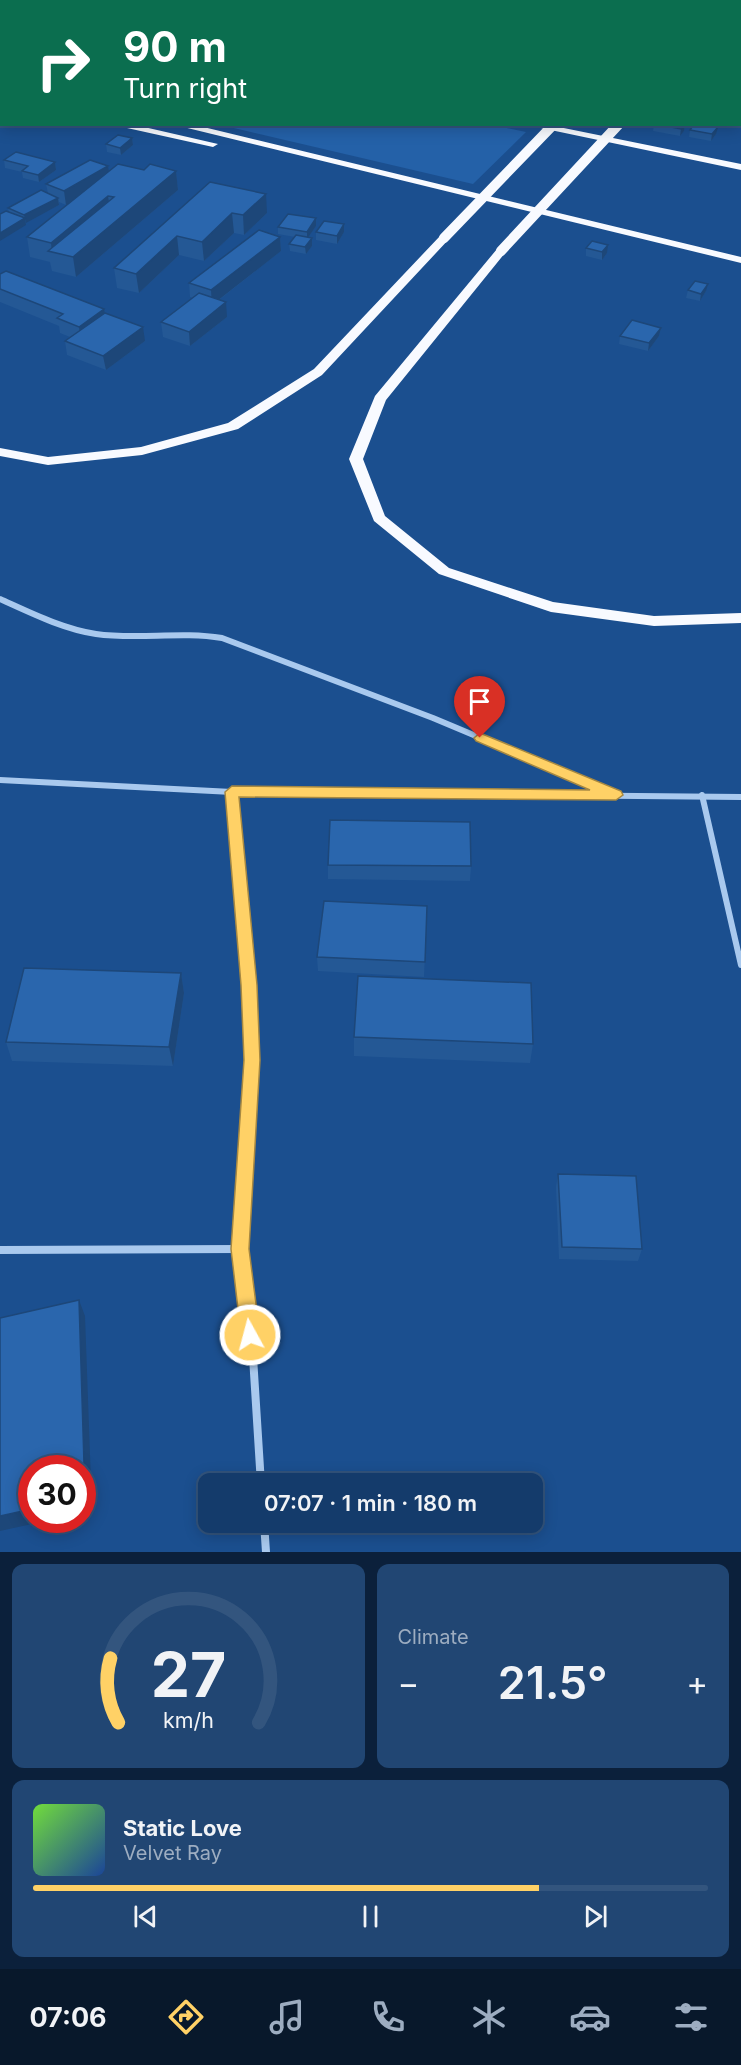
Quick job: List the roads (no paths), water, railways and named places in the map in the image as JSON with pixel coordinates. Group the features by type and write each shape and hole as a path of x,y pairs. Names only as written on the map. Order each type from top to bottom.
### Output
{"highway":[{"path":"123,126 199,142 323,162"},
{"path":"184,126 323,162 741,260"},
{"path":"537,126 741,167"},
{"path":"0,452 48,461 130,452 233,426 318,372 552,126"},
{"path":"617,126 501,251 380,399 356,459 380,518 444,571 551,607 654,621 741,618"}],"street":[{"path":"0,599 46,619 94,633 194,633 222,638 433,718 616,795"},
{"path":"0,780 232,792 741,797"},
{"path":"232,792 249,985 252,1060 240,1249 253,1357 260,1473"},
{"path":"702,795 741,965"},
{"path":"0,1251 240,1249"},
{"path":"265,1533 266,1552"}]}
